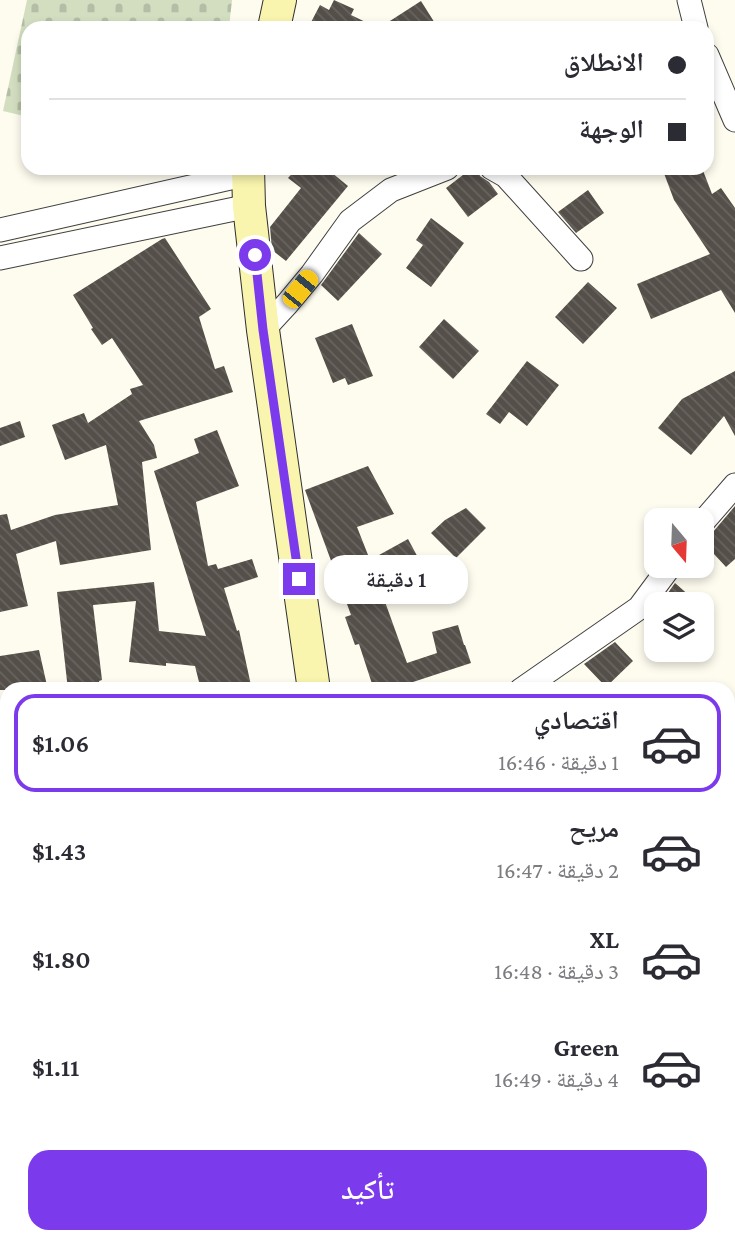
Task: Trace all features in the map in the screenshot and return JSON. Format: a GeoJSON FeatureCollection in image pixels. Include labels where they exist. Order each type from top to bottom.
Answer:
{"type":"FeatureCollection","features":[{"type":"Feature","properties":{"kind":"main road"},"geometry":{"type":"LineString","coordinates":[[276,21],[280,0]]}},
{"type":"Feature","properties":{"kind":"main road"},"geometry":{"type":"LineString","coordinates":[[248,175],[263,330],[313,682]]}},
{"type":"Feature","properties":{"kind":"street"},"geometry":{"type":"LineString","coordinates":[[689,0],[694,21]]}},
{"type":"Feature","properties":{"kind":"street"},"geometry":{"type":"LineString","coordinates":[[714,71],[735,120]]}},
{"type":"Feature","properties":{"kind":"street"},"geometry":{"type":"LineString","coordinates":[[0,230],[231,175]]}},
{"type":"Feature","properties":{"kind":"street"},"geometry":{"type":"LineString","coordinates":[[263,330],[312,274],[350,221],[391,190],[429,175]]}},
{"type":"Feature","properties":{"kind":"street"},"geometry":{"type":"LineString","coordinates":[[504,175],[581,259]]}},
{"type":"Feature","properties":{"kind":"street"},"geometry":{"type":"LineString","coordinates":[[0,258],[249,206]]}},
{"type":"Feature","properties":{"kind":"street"},"geometry":{"type":"LineString","coordinates":[[714,509],[735,485]]}},
{"type":"Feature","properties":{"kind":"street"},"geometry":{"type":"LineString","coordinates":[[533,682],[639,608],[661,578]]}},
{"type":"Feature","properties":{"kind":"green space"},"geometry":{"type":"Polygon","coordinates":[[[27,0],[232,0],[230,21],[22,21],[27,0]]]}},
{"type":"Feature","properties":{"kind":"green space"},"geometry":{"type":"Polygon","coordinates":[[[21,28],[21,115],[3,111],[21,28]]]}},
{"type":"Feature","properties":{"kind":"building"},"geometry":{"type":"Polygon","coordinates":[[[334,0],[354,9],[351,15],[363,21],[312,21],[320,5],[329,10],[334,0]]]}},
{"type":"Feature","properties":{"kind":"building"},"geometry":{"type":"Polygon","coordinates":[[[421,1],[434,21],[390,21],[421,1]]]}},
{"type":"Feature","properties":{"kind":"building"},"geometry":{"type":"Polygon","coordinates":[[[291,175],[335,175],[348,186],[286,261],[272,250],[270,227],[301,188],[288,178],[291,175]]]}},
{"type":"Feature","properties":{"kind":"building"},"geometry":{"type":"Polygon","coordinates":[[[463,175],[480,175],[498,194],[468,217],[446,188],[463,175]]]}},
{"type":"Feature","properties":{"kind":"building"},"geometry":{"type":"Polygon","coordinates":[[[665,175],[705,175],[712,194],[721,188],[735,208],[735,313],[721,290],[651,319],[637,284],[710,254],[674,200],[665,175]]]}},
{"type":"Feature","properties":{"kind":"building"},"geometry":{"type":"Polygon","coordinates":[[[588,190],[604,213],[576,233],[558,212],[588,190]]]}},
{"type":"Feature","properties":{"kind":"building"},"geometry":{"type":"Polygon","coordinates":[[[431,218],[464,243],[431,287],[406,268],[423,245],[416,240],[431,218]]]}},
{"type":"Feature","properties":{"kind":"building"},"geometry":{"type":"Polygon","coordinates":[[[359,233],[382,254],[338,301],[321,285],[359,233]]]}},
{"type":"Feature","properties":{"kind":"building"},"geometry":{"type":"Polygon","coordinates":[[[165,238],[211,309],[199,317],[215,369],[224,366],[233,392],[139,421],[154,445],[157,458],[142,462],[151,550],[60,565],[56,541],[16,554],[28,606],[0,612],[0,515],[7,514],[11,530],[55,515],[118,505],[106,445],[65,460],[52,425],[84,413],[88,423],[132,394],[130,389],[143,385],[112,338],[102,345],[73,295],[165,238]]]}},
{"type":"Feature","properties":{"kind":"building"},"geometry":{"type":"Polygon","coordinates":[[[588,282],[617,308],[583,344],[555,317],[588,282]]]}},
{"type":"Feature","properties":{"kind":"building"},"geometry":{"type":"Polygon","coordinates":[[[444,319],[479,351],[453,379],[419,347],[444,319]]]}},
{"type":"Feature","properties":{"kind":"building"},"geometry":{"type":"Polygon","coordinates":[[[352,324],[373,376],[348,385],[345,378],[333,383],[315,338],[352,324]]]}},
{"type":"Feature","properties":{"kind":"building"},"geometry":{"type":"Polygon","coordinates":[[[527,361],[559,385],[527,426],[509,412],[500,424],[486,414],[527,361]]]}},
{"type":"Feature","properties":{"kind":"building"},"geometry":{"type":"Polygon","coordinates":[[[735,371],[735,436],[724,416],[691,455],[658,428],[682,399],[735,371]]]}},
{"type":"Feature","properties":{"kind":"building"},"geometry":{"type":"Polygon","coordinates":[[[20,421],[25,437],[0,446],[0,428],[20,421]]]}},
{"type":"Feature","properties":{"kind":"building"},"geometry":{"type":"Polygon","coordinates":[[[217,430],[239,486],[196,502],[208,566],[216,564],[218,569],[252,559],[258,577],[224,588],[237,631],[239,630],[250,682],[199,682],[195,666],[129,662],[136,601],[93,605],[102,680],[67,682],[57,592],[154,582],[159,631],[206,636],[154,471],[199,453],[194,439],[217,430]]]}},
{"type":"Feature","properties":{"kind":"building"},"geometry":{"type":"Polygon","coordinates":[[[368,466],[394,514],[357,527],[370,560],[408,539],[428,576],[384,599],[407,663],[437,653],[432,632],[458,625],[471,663],[413,682],[371,682],[359,644],[355,645],[345,617],[351,615],[305,490],[368,466]]]}},
{"type":"Feature","properties":{"kind":"building"},"geometry":{"type":"Polygon","coordinates":[[[735,506],[735,559],[726,567],[714,554],[714,531],[735,506]]]}},
{"type":"Feature","properties":{"kind":"building"},"geometry":{"type":"Polygon","coordinates":[[[466,508],[486,528],[456,558],[431,533],[445,520],[466,508]]]}},
{"type":"Feature","properties":{"kind":"building"},"geometry":{"type":"Polygon","coordinates":[[[675,583],[685,592],[669,592],[675,583]]]}},
{"type":"Feature","properties":{"kind":"building"},"geometry":{"type":"Polygon","coordinates":[[[615,642],[633,661],[611,682],[601,682],[584,664],[615,642]]]}},
{"type":"Feature","properties":{"kind":"building"},"geometry":{"type":"Polygon","coordinates":[[[39,650],[46,682],[0,682],[0,656],[39,650]]]}},
{"type":"Feature","properties":{"kind":"route"},"geometry":{"type":"LineString","coordinates":[[255,255],[263,330],[299,579]]}}]}
